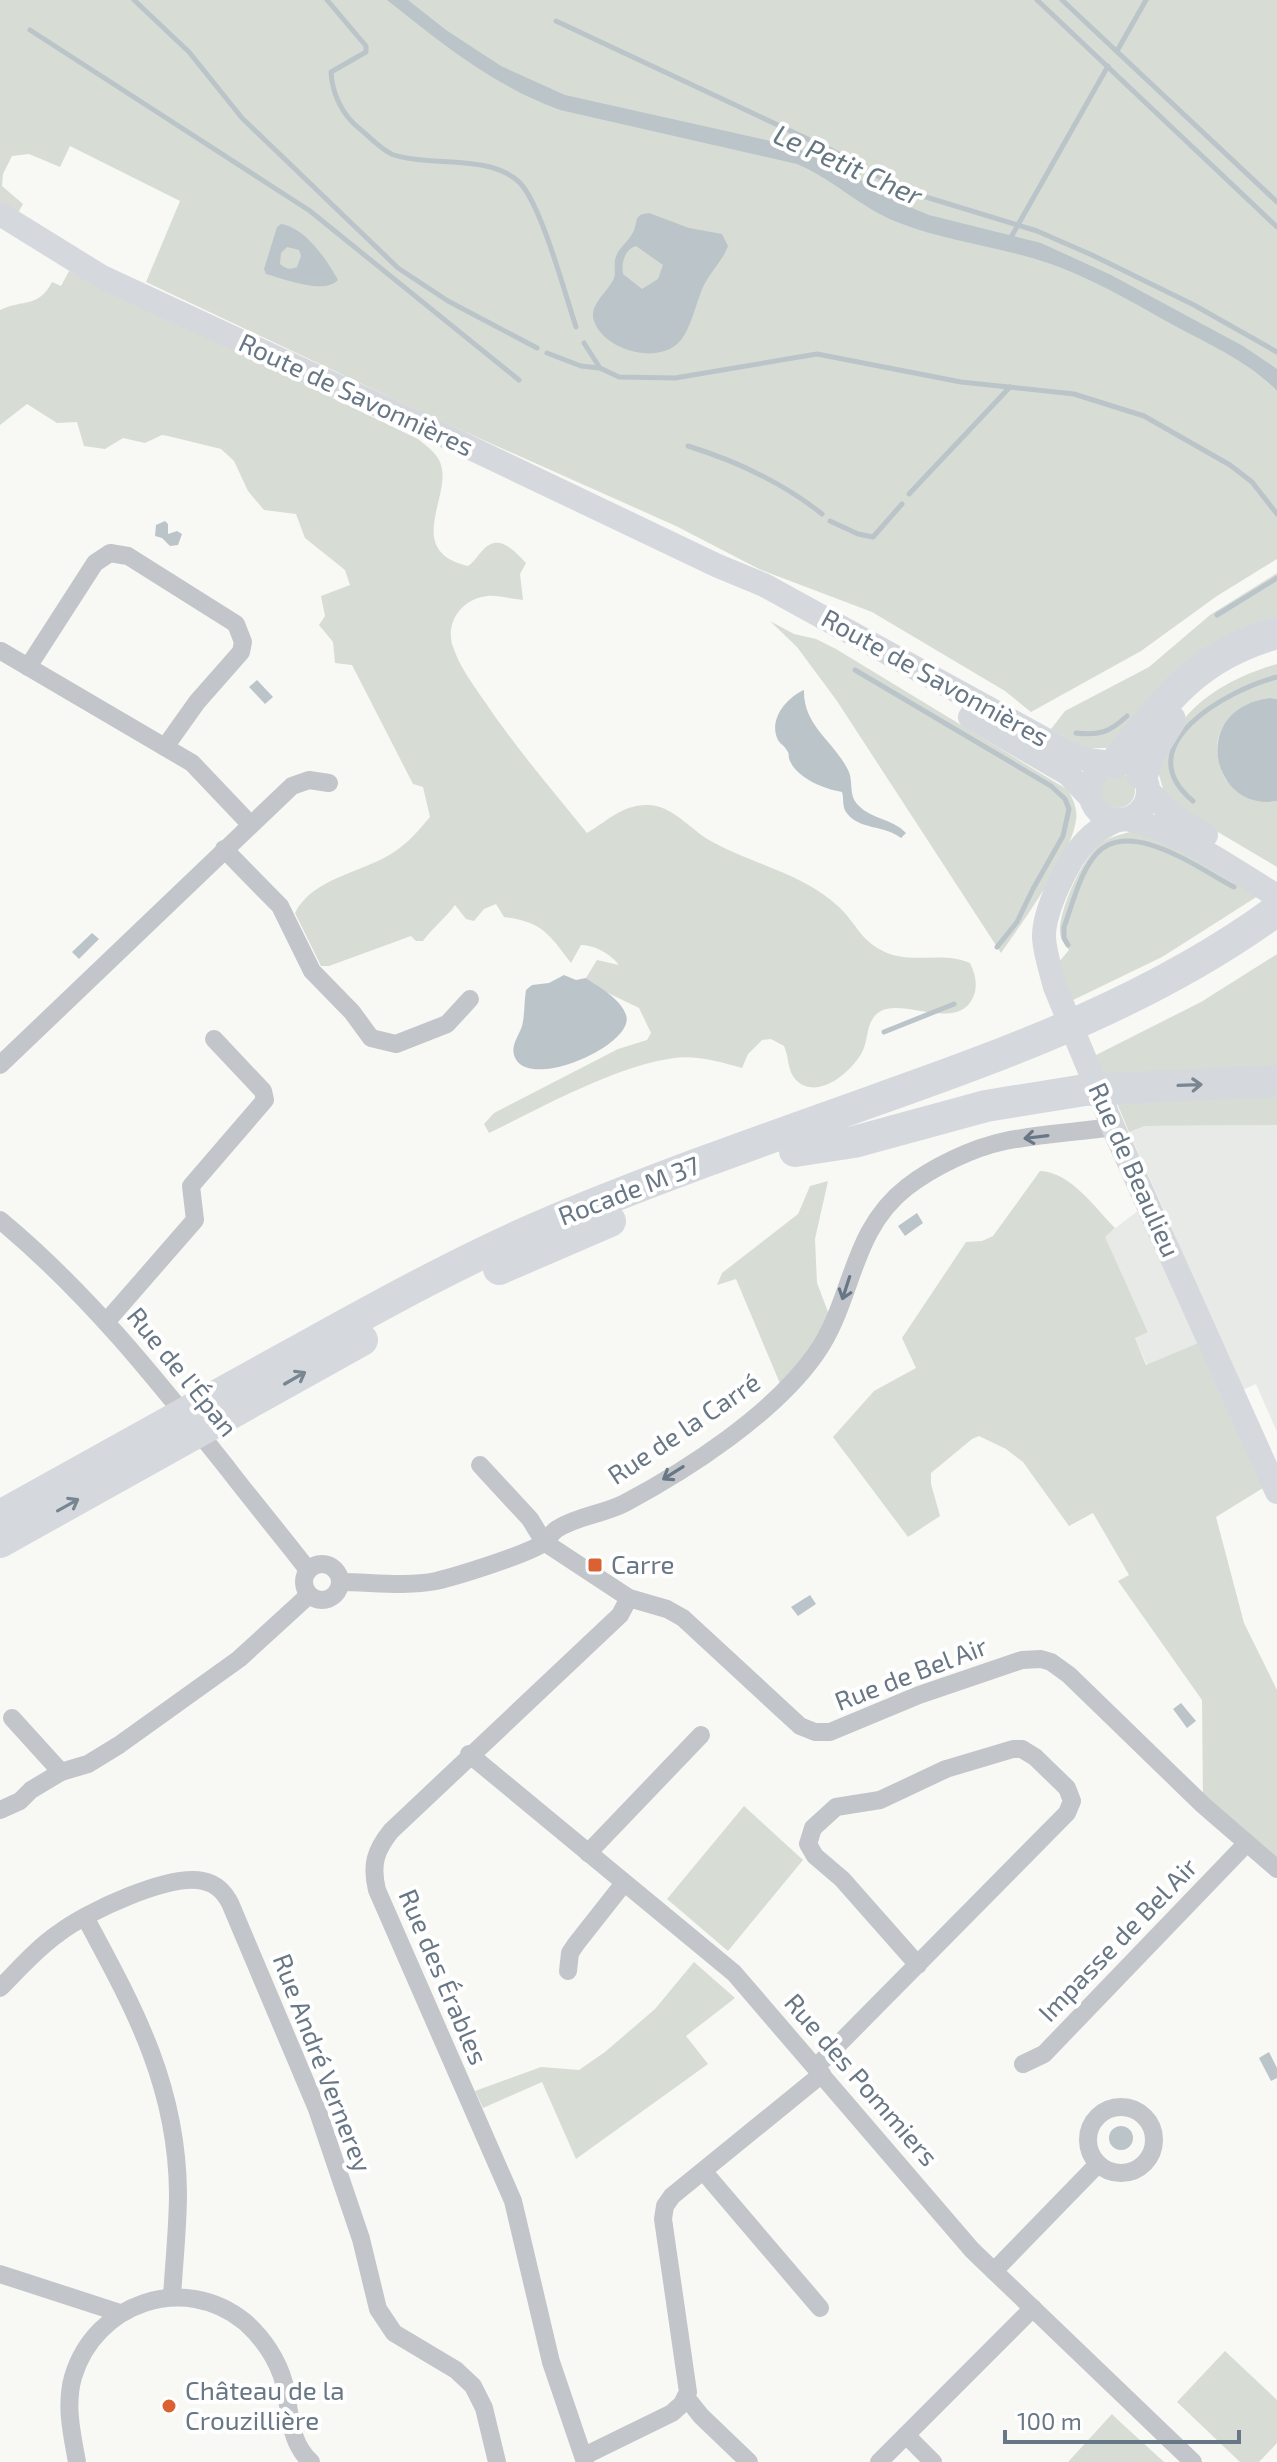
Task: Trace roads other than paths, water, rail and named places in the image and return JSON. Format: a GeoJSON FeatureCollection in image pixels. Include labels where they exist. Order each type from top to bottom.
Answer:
{"type":"FeatureCollection","features":[{"type":"Feature","properties":{"kind":"highway"},"geometry":{"type":"LineString","coordinates":[[1129,773],[1168,697],[1188,677],[1222,654],[1277,633]]}},
{"type":"Feature","properties":{"kind":"highway"},"geometry":{"type":"LineString","coordinates":[[1129,773],[1182,706],[1236,668],[1277,654]]}},
{"type":"Feature","properties":{"kind":"highway","name":"Rocade M 37"},"geometry":{"type":"LineString","coordinates":[[0,1542],[482,1277],[609,1221],[795,1151],[1074,1036],[1273,916]]}},
{"type":"Feature","properties":{"kind":"highway","name":"Rocade M 37"},"geometry":{"type":"LineString","coordinates":[[0,1516],[473,1257],[634,1188],[934,1079],[1074,1036]]}},
{"type":"Feature","properties":{"kind":"highway"},"geometry":{"type":"LineString","coordinates":[[795,1151],[854,1142],[986,1106],[1099,1089],[1277,1081]]}},
{"type":"Feature","properties":{"kind":"main road","name":"Route de Savonnières"},"geometry":{"type":"LineString","coordinates":[[0,214],[102,277],[795,600],[1068,752],[1129,773],[1174,816],[1277,877]]}},
{"type":"Feature","properties":{"kind":"main road","name":"Route de Savonnières"},"geometry":{"type":"LineString","coordinates":[[718,566],[910,683],[1068,774],[1091,800]]}},
{"type":"Feature","properties":{"kind":"main road"},"geometry":{"type":"LineString","coordinates":[[1122,820],[1144,806],[1129,773],[1096,773],[1089,789],[1091,800],[1100,814],[1122,820],[1145,823],[1173,835],[1273,916]]}},
{"type":"Feature","properties":{"kind":"main road","name":"Rue de Beaulieu"},"geometry":{"type":"LineString","coordinates":[[1091,800],[1082,845],[1048,910],[1044,937],[1055,987],[1113,1127],[1277,1492]]}},
{"type":"Feature","properties":{"kind":"main road","name":"Rue de Beaulieu"},"geometry":{"type":"LineString","coordinates":[[1082,845],[1101,828],[1122,820]]}},
{"type":"Feature","properties":{"kind":"street"},"geometry":{"type":"LineString","coordinates":[[28,667],[95,563],[110,553],[128,556],[236,624],[243,642],[241,652],[197,702],[165,747]]}},
{"type":"Feature","properties":{"kind":"street"},"geometry":{"type":"LineString","coordinates":[[1,651],[192,763],[250,824]]}},
{"type":"Feature","properties":{"kind":"street"},"geometry":{"type":"LineString","coordinates":[[0,1065],[250,824],[299,782],[329,783]]}},
{"type":"Feature","properties":{"kind":"street"},"geometry":{"type":"LineString","coordinates":[[224,849],[280,906],[312,971],[352,1012],[371,1038],[396,1044],[447,1024],[470,999]]}},
{"type":"Feature","properties":{"kind":"street"},"geometry":{"type":"LineString","coordinates":[[107,1321],[195,1220],[191,1186],[265,1100],[263,1091],[214,1039]]}},
{"type":"Feature","properties":{"kind":"street","name":"Rue de la Carré"},"geometry":{"type":"LineString","coordinates":[[340,1582],[433,1581],[457,1576],[544,1542],[559,1527],[623,1504],[747,1425],[784,1393],[816,1354],[833,1325],[868,1232],[906,1188],[962,1156],[1003,1141],[1113,1127]]}},
{"type":"Feature","properties":{"kind":"street","name":"Rue de l'Épan"},"geometry":{"type":"LineString","coordinates":[[0,1220],[41,1254],[107,1321],[149,1369],[308,1570]]}},
{"type":"Feature","properties":{"kind":"street"},"geometry":{"type":"LineString","coordinates":[[480,1465],[530,1519],[544,1542]]}},
{"type":"Feature","properties":{"kind":"street","name":"Rue de Bel Air"},"geometry":{"type":"LineString","coordinates":[[544,1542],[629,1598],[667,1609],[683,1618],[800,1726],[815,1732],[830,1732],[919,1695],[1022,1660],[1051,1662],[1104,1708],[1246,1844],[1277,1869]]}},
{"type":"Feature","properties":{"kind":"street"},"geometry":{"type":"LineString","coordinates":[[319,1565],[330,1567],[340,1582],[336,1593],[320,1600],[309,1595],[304,1585],[308,1570],[319,1565]]}},
{"type":"Feature","properties":{"kind":"street"},"geometry":{"type":"LineString","coordinates":[[0,1810],[20,1801],[31,1790],[61,1772],[88,1764],[112,1750],[239,1659],[309,1595]]}},
{"type":"Feature","properties":{"kind":"street","name":"Rue des Érables"},"geometry":{"type":"LineString","coordinates":[[584,2459],[551,2362],[513,2201],[377,1890],[373,1864],[382,1842],[469,1754],[620,1615],[629,1598]]}},
{"type":"Feature","properties":{"kind":"street"},"geometry":{"type":"LineString","coordinates":[[12,1718],[61,1772]]}},
{"type":"Feature","properties":{"kind":"street"},"geometry":{"type":"LineString","coordinates":[[588,1853],[701,1735]]}},
{"type":"Feature","properties":{"kind":"street"},"geometry":{"type":"LineString","coordinates":[[584,2459],[672,2413],[686,2397],[688,2384],[663,2219],[665,2206],[672,2196],[704,2172],[819,2070],[1070,1808],[1071,1795],[1067,1788],[1028,1752],[1013,1749],[987,1756],[946,1769],[880,1800],[836,1807],[828,1811],[813,1828],[808,1844],[811,1850],[842,1879],[918,1965]]}},
{"type":"Feature","properties":{"kind":"street","name":"Rue des Pommiers"},"geometry":{"type":"LineString","coordinates":[[469,1754],[734,1973],[972,2250],[1193,2462]]}},
{"type":"Feature","properties":{"kind":"street","name":"Impasse de Bel Air"},"geometry":{"type":"LineString","coordinates":[[1023,2064],[1044,2054],[1246,1844]]}},
{"type":"Feature","properties":{"kind":"street","name":"Rue André Vernerey"},"geometry":{"type":"LineString","coordinates":[[0,1988],[41,1947],[85,1917],[160,1885],[186,1880],[212,1884],[225,1894],[317,2109],[361,2239],[378,2309],[394,2333],[456,2370],[473,2386],[484,2408],[497,2462]]}},
{"type":"Feature","properties":{"kind":"street"},"geometry":{"type":"LineString","coordinates":[[568,1971],[570,1953],[624,1883]]}},
{"type":"Feature","properties":{"kind":"street"},"geometry":{"type":"LineString","coordinates":[[85,1917],[144,2029],[170,2115],[178,2194],[172,2297]]}},
{"type":"Feature","properties":{"kind":"street"},"geometry":{"type":"LineString","coordinates":[[994,2271],[1098,2164]]}},
{"type":"Feature","properties":{"kind":"street"},"geometry":{"type":"LineString","coordinates":[[704,2172],[820,2308]]}},
{"type":"Feature","properties":{"kind":"street"},"geometry":{"type":"LineString","coordinates":[[0,2274],[120,2313]]}},
{"type":"Feature","properties":{"kind":"street"},"geometry":{"type":"LineString","coordinates":[[77,2462],[69,2411],[74,2375],[85,2350],[96,2334],[120,2313],[157,2298],[172,2297],[201,2300],[232,2314],[245,2322],[266,2345],[279,2368],[291,2425],[305,2459]]}},
{"type":"Feature","properties":{"kind":"street"},"geometry":{"type":"LineString","coordinates":[[879,2462],[1033,2308]]}},
{"type":"Feature","properties":{"kind":"street"},"geometry":{"type":"LineString","coordinates":[[686,2397],[701,2416],[749,2462]]}},
{"type":"Feature","properties":{"kind":"street"},"geometry":{"type":"LineString","coordinates":[[906,2435],[933,2462]]}},
{"type":"Feature","properties":{"kind":"waterway"},"geometry":{"type":"LineString","coordinates":[[134,0],[189,52],[242,118],[398,268],[448,301],[537,348]]}},
{"type":"Feature","properties":{"kind":"waterway"},"geometry":{"type":"LineString","coordinates":[[327,0],[366,46],[366,52],[331,72],[336,96],[348,118],[394,155],[491,167],[518,181],[535,207],[543,227],[576,327]]}},
{"type":"Feature","properties":{"kind":"waterway"},"geometry":{"type":"LineString","coordinates":[[1037,0],[1277,227]]}},
{"type":"Feature","properties":{"kind":"waterway"},"geometry":{"type":"LineString","coordinates":[[1062,0],[1277,202]]}},
{"type":"Feature","properties":{"kind":"waterway"},"geometry":{"type":"LineString","coordinates":[[1117,51],[1146,0]]}},
{"type":"Feature","properties":{"kind":"waterway","name":"Le Petit Cher"},"geometry":{"type":"LineString","coordinates":[[556,21],[831,150],[903,190],[1037,231],[1092,255],[1194,305],[1277,352]]}},
{"type":"Feature","properties":{"kind":"waterway"},"geometry":{"type":"LineString","coordinates":[[30,30],[310,211],[519,380]]}},
{"type":"Feature","properties":{"kind":"waterway"},"geometry":{"type":"LineString","coordinates":[[1010,239],[1108,66]]}},
{"type":"Feature","properties":{"kind":"waterway"},"geometry":{"type":"LineString","coordinates":[[584,343],[600,368],[619,377],[675,378],[817,354],[961,382],[1074,394],[1144,416],[1230,465],[1252,482],[1277,514]]}},
{"type":"Feature","properties":{"kind":"waterway"},"geometry":{"type":"LineString","coordinates":[[547,353],[581,366],[599,368]]}},
{"type":"Feature","properties":{"kind":"waterway"},"geometry":{"type":"LineString","coordinates":[[909,494],[1010,387]]}},
{"type":"Feature","properties":{"kind":"waterway"},"geometry":{"type":"LineString","coordinates":[[688,446],[758,474],[822,514]]}},
{"type":"Feature","properties":{"kind":"waterway"},"geometry":{"type":"LineString","coordinates":[[830,521],[858,534],[873,537],[902,504]]}},
{"type":"Feature","properties":{"kind":"waterway"},"geometry":{"type":"LineString","coordinates":[[1217,615],[1277,578]]}},
{"type":"Feature","properties":{"kind":"waterway"},"geometry":{"type":"LineString","coordinates":[[855,670],[1051,786],[1065,799],[1069,809],[1063,836],[1017,922],[997,947]]}},
{"type":"Feature","properties":{"kind":"waterway"},"geometry":{"type":"LineString","coordinates":[[1193,801],[1175,780],[1171,760],[1177,741],[1191,723],[1211,707],[1233,694],[1277,677]]}},
{"type":"Feature","properties":{"kind":"waterway"},"geometry":{"type":"LineString","coordinates":[[1076,733],[1104,732],[1127,716]]}},
{"type":"Feature","properties":{"kind":"waterway"},"geometry":{"type":"LineString","coordinates":[[1068,945],[1064,927],[1080,882],[1093,858],[1107,846],[1124,841],[1162,849],[1234,887]]}},
{"type":"Feature","properties":{"kind":"waterway"},"geometry":{"type":"LineString","coordinates":[[884,1032],[954,1004]]}},
{"type":"Feature","properties":{"kind":"place","name":"Carre"},"geometry":{"type":"Point","coordinates":[595,1565]}},
{"type":"Feature","properties":{"kind":"place","name":"Château de la Crouzillière"},"geometry":{"type":"Point","coordinates":[169,2406]}}]}
